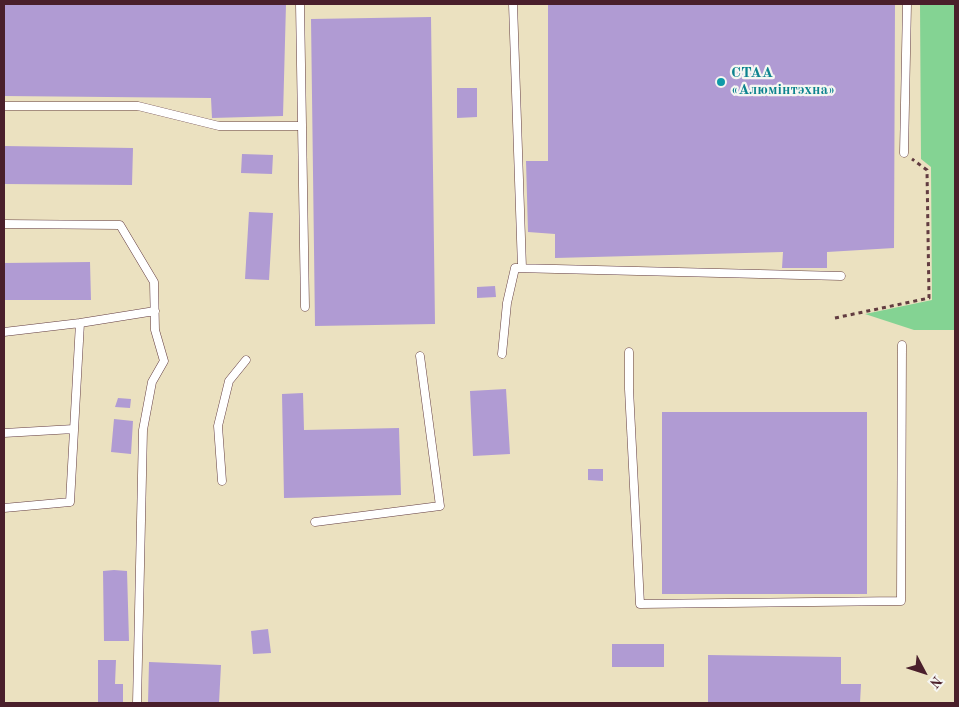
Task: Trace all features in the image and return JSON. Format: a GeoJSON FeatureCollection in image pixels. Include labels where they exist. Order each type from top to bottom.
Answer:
{"type":"FeatureCollection","features":[{"type":"Feature","properties":{"kind":"lane"},"geometry":{"type":"LineString","coordinates":[[300,4],[305,307]]}},
{"type":"Feature","properties":{"kind":"lane"},"geometry":{"type":"LineString","coordinates":[[513,4],[522,268]]}},
{"type":"Feature","properties":{"kind":"lane"},"geometry":{"type":"LineString","coordinates":[[904,153],[907,4]]}},
{"type":"Feature","properties":{"kind":"lane"},"geometry":{"type":"LineString","coordinates":[[4,106],[138,106],[219,126],[302,126]]}},
{"type":"Feature","properties":{"kind":"lane"},"geometry":{"type":"LineString","coordinates":[[4,224],[120,225],[154,282],[156,330],[164,362],[152,382],[144,430],[137,703]]}},
{"type":"Feature","properties":{"kind":"lane"},"geometry":{"type":"LineString","coordinates":[[502,354],[507,303],[515,268],[841,276]]}},
{"type":"Feature","properties":{"kind":"lane"},"geometry":{"type":"LineString","coordinates":[[4,332],[80,323],[155,311]]}},
{"type":"Feature","properties":{"kind":"lane"},"geometry":{"type":"LineString","coordinates":[[4,508],[70,502],[80,323]]}},
{"type":"Feature","properties":{"kind":"lane"},"geometry":{"type":"LineString","coordinates":[[629,352],[629,389],[640,604],[900,601],[902,346]]}},
{"type":"Feature","properties":{"kind":"lane"},"geometry":{"type":"LineString","coordinates":[[316,522],[440,506],[425,376],[420,356]]}},
{"type":"Feature","properties":{"kind":"lane"},"geometry":{"type":"LineString","coordinates":[[222,481],[218,426],[229,380],[246,360]]}},
{"type":"Feature","properties":{"kind":"lane"},"geometry":{"type":"LineString","coordinates":[[4,433],[74,429]]}},
{"type":"Feature","properties":{"kind":"path"},"geometry":{"type":"LineString","coordinates":[[835,318],[930,298],[927,170],[904,153]]}},
{"type":"Feature","properties":{"kind":"green space"},"geometry":{"type":"Polygon","coordinates":[[[920,4],[955,4],[955,330],[914,330],[865,314],[932,300],[931,167],[921,159],[920,4]]]}},
{"type":"Feature","properties":{"kind":"building"},"geometry":{"type":"Polygon","coordinates":[[[4,4],[286,4],[283,116],[212,118],[211,98],[4,96],[4,4]]]}},
{"type":"Feature","properties":{"kind":"building","name":"СТАА «Алюмінтэхна»"},"geometry":{"type":"Polygon","coordinates":[[[548,4],[895,4],[894,248],[827,252],[827,268],[782,268],[783,252],[555,258],[555,234],[528,232],[526,161],[548,161],[548,4]]]}},
{"type":"Feature","properties":{"kind":"building"},"geometry":{"type":"Polygon","coordinates":[[[431,17],[435,324],[315,326],[311,19],[431,17]]]}},
{"type":"Feature","properties":{"kind":"building"},"geometry":{"type":"Polygon","coordinates":[[[457,88],[477,88],[477,117],[457,118],[457,88]]]}},
{"type":"Feature","properties":{"kind":"building"},"geometry":{"type":"Polygon","coordinates":[[[4,146],[133,148],[132,185],[4,184],[4,146]]]}},
{"type":"Feature","properties":{"kind":"building"},"geometry":{"type":"Polygon","coordinates":[[[242,154],[273,155],[272,174],[241,173],[242,154]]]}},
{"type":"Feature","properties":{"kind":"building"},"geometry":{"type":"Polygon","coordinates":[[[249,212],[273,213],[269,280],[245,279],[249,212]]]}},
{"type":"Feature","properties":{"kind":"building"},"geometry":{"type":"Polygon","coordinates":[[[90,262],[91,300],[4,300],[4,263],[90,262]]]}},
{"type":"Feature","properties":{"kind":"building"},"geometry":{"type":"Polygon","coordinates":[[[495,286],[496,297],[477,298],[477,287],[495,286]]]}},
{"type":"Feature","properties":{"kind":"building"},"geometry":{"type":"Polygon","coordinates":[[[506,389],[510,454],[473,456],[470,391],[506,389]]]}},
{"type":"Feature","properties":{"kind":"building"},"geometry":{"type":"Polygon","coordinates":[[[303,393],[304,430],[399,428],[401,495],[284,498],[282,394],[303,393]]]}},
{"type":"Feature","properties":{"kind":"building"},"geometry":{"type":"Polygon","coordinates":[[[118,398],[131,399],[130,408],[115,407],[118,398]]]}},
{"type":"Feature","properties":{"kind":"building"},"geometry":{"type":"Polygon","coordinates":[[[662,412],[867,412],[867,594],[662,594],[662,412]]]}},
{"type":"Feature","properties":{"kind":"building"},"geometry":{"type":"Polygon","coordinates":[[[114,419],[133,421],[131,454],[111,452],[114,419]]]}},
{"type":"Feature","properties":{"kind":"building"},"geometry":{"type":"Polygon","coordinates":[[[588,469],[603,469],[603,481],[588,480],[588,469]]]}},
{"type":"Feature","properties":{"kind":"building"},"geometry":{"type":"Polygon","coordinates":[[[103,571],[127,571],[129,641],[104,641],[103,571]]]}},
{"type":"Feature","properties":{"kind":"building"},"geometry":{"type":"Polygon","coordinates":[[[268,629],[271,653],[253,654],[251,631],[268,629]]]}},
{"type":"Feature","properties":{"kind":"building"},"geometry":{"type":"Polygon","coordinates":[[[612,644],[664,644],[664,667],[612,667],[612,644]]]}},
{"type":"Feature","properties":{"kind":"building"},"geometry":{"type":"Polygon","coordinates":[[[708,655],[841,657],[841,684],[861,684],[860,703],[708,703],[708,655]]]}},
{"type":"Feature","properties":{"kind":"building"},"geometry":{"type":"Polygon","coordinates":[[[98,660],[116,660],[115,684],[123,684],[123,703],[98,703],[98,660]]]}},
{"type":"Feature","properties":{"kind":"building"},"geometry":{"type":"Polygon","coordinates":[[[149,662],[221,665],[219,703],[148,703],[149,662]]]}},
{"type":"Feature","properties":{"kind":"place","name":"СТАА «Алюмінтэхна»"},"geometry":{"type":"Point","coordinates":[721,82]}}]}
